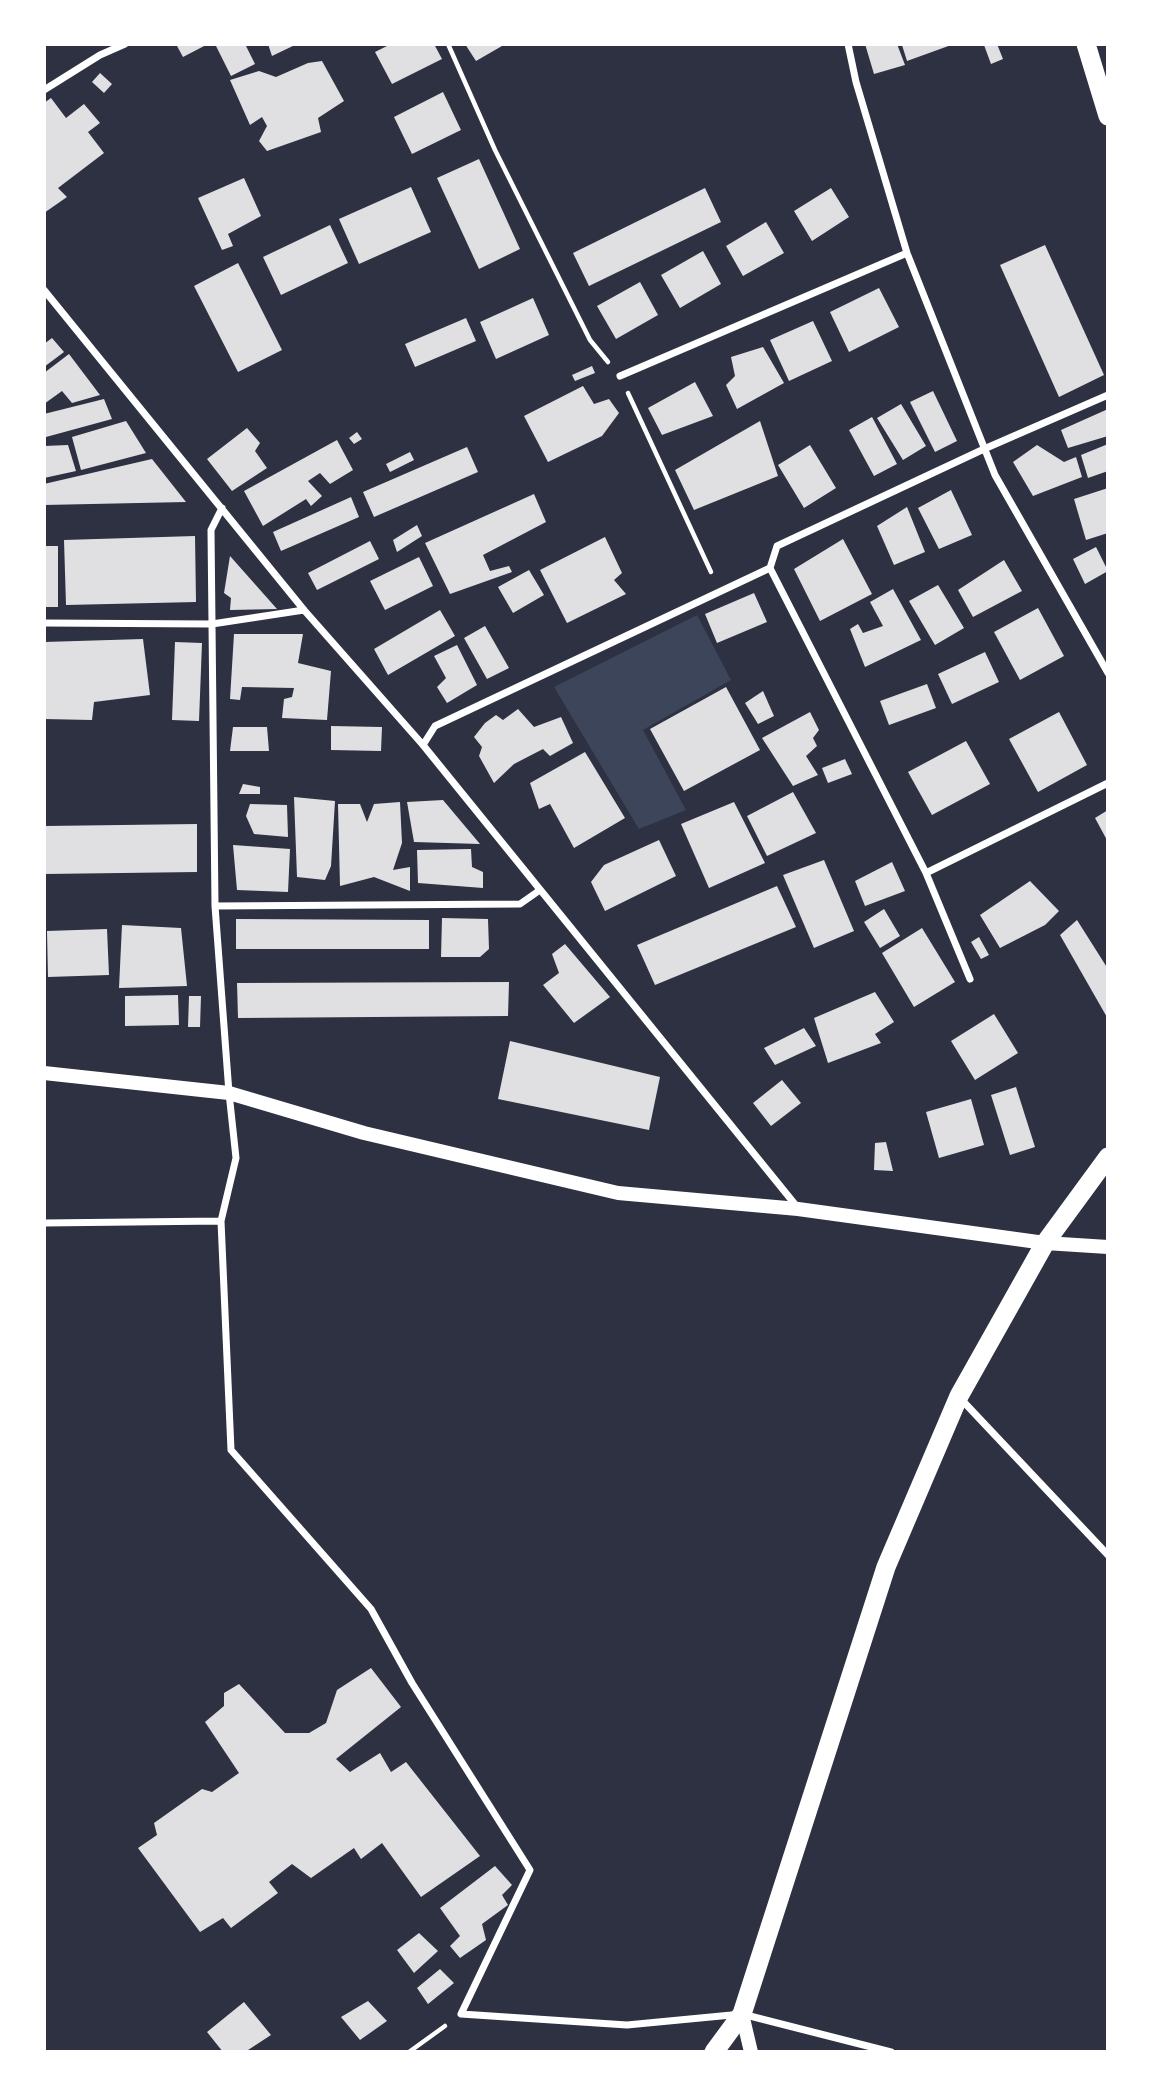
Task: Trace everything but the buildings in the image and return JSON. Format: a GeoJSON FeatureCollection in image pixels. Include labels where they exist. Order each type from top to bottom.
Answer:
{"type":"FeatureCollection","features":[{"type":"Feature","properties":{"kind":"highway"},"geometry":{"type":"LineString","coordinates":[[1086,44],[1108,116]]}},
{"type":"Feature","properties":{"kind":"highway"},"geometry":{"type":"LineString","coordinates":[[715,2052],[741,2014],[886,1567],[959,1396],[1045,1243],[1108,1157]]}},
{"type":"Feature","properties":{"kind":"main road"},"geometry":{"type":"LineString","coordinates":[[44,1073],[229,1093],[364,1133],[618,1193],[798,1209],[1045,1243],[1108,1247]]}},
{"type":"Feature","properties":{"kind":"main road"},"geometry":{"type":"LineString","coordinates":[[741,2014],[751,2052]]}},
{"type":"Feature","properties":{"kind":"street"},"geometry":{"type":"LineString","coordinates":[[44,90],[100,55],[125,44]]}},
{"type":"Feature","properties":{"kind":"street"},"geometry":{"type":"LineString","coordinates":[[848,44],[856,82],[907,253],[984,449],[995,475],[1108,673]]}},
{"type":"Feature","properties":{"kind":"street"},"geometry":{"type":"LineString","coordinates":[[620,376],[907,253]]}},
{"type":"Feature","properties":{"kind":"street"},"geometry":{"type":"LineString","coordinates":[[44,290],[304,610],[423,745],[798,1209]]}},
{"type":"Feature","properties":{"kind":"street"},"geometry":{"type":"LineString","coordinates":[[970,979],[926,873],[770,568],[777,546],[984,449],[1108,395]]}},
{"type":"Feature","properties":{"kind":"street"},"geometry":{"type":"LineString","coordinates":[[222,508],[211,530],[215,906],[236,1158],[221,1221],[231,1450],[371,1609],[412,1682],[530,1870],[461,2014],[627,2025],[741,2014],[891,2052]]}},
{"type":"Feature","properties":{"kind":"street"},"geometry":{"type":"LineString","coordinates":[[423,745],[435,726],[770,568]]}},
{"type":"Feature","properties":{"kind":"street"},"geometry":{"type":"LineString","coordinates":[[44,623],[212,624],[304,610]]}},
{"type":"Feature","properties":{"kind":"street"},"geometry":{"type":"LineString","coordinates":[[926,873],[1108,783]]}},
{"type":"Feature","properties":{"kind":"street"},"geometry":{"type":"LineString","coordinates":[[215,906],[520,904],[540,890]]}},
{"type":"Feature","properties":{"kind":"street"},"geometry":{"type":"LineString","coordinates":[[44,1223],[221,1221]]}},
{"type":"Feature","properties":{"kind":"street"},"geometry":{"type":"LineString","coordinates":[[959,1396],[1108,1555]]}},
{"type":"Feature","properties":{"kind":"path"},"geometry":{"type":"LineString","coordinates":[[448,44],[495,150],[590,340],[620,376],[720,592]]}},
{"type":"Feature","properties":{"kind":"path"},"geometry":{"type":"LineString","coordinates":[[409,2052],[461,2014]]}},
{"type":"Feature","properties":{"kind":"shaded area"},"geometry":{"type":"Polygon","coordinates":[[[697,615],[731,680],[643,730],[686,810],[639,829],[554,687],[697,615]]]}}]}
